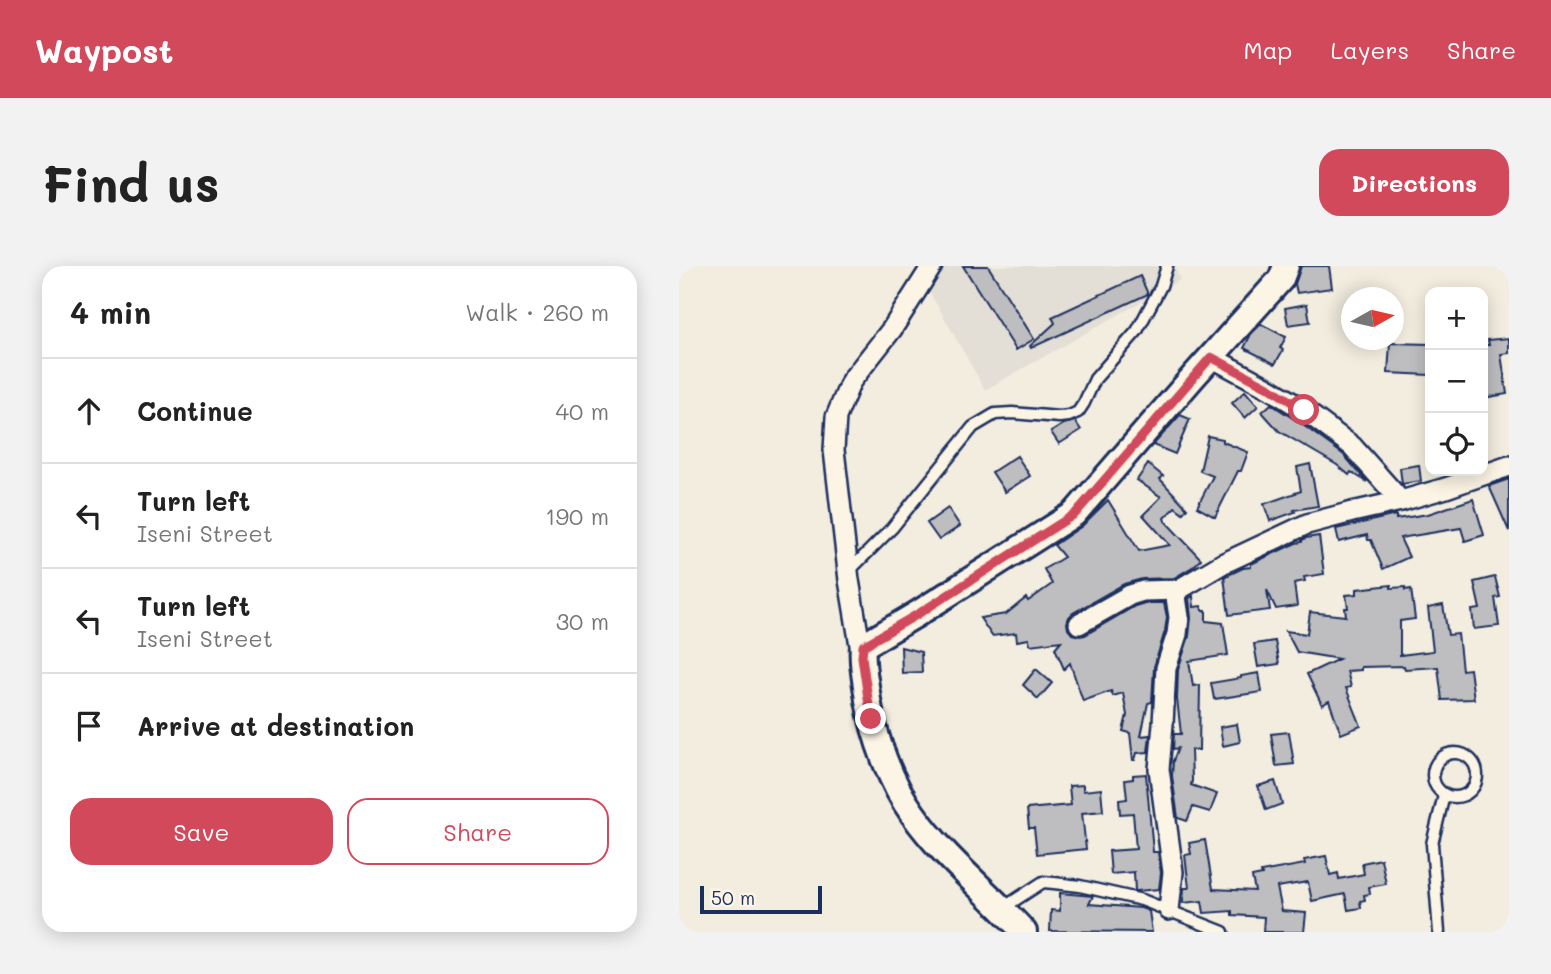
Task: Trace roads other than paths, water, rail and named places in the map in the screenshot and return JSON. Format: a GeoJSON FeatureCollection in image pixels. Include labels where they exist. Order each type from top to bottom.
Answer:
{"type":"FeatureCollection","features":[{"type":"Feature","properties":{"kind":"street"},"geometry":{"type":"LineString","coordinates":[[932,266],[892,329],[851,380],[836,416],[834,450],[848,571],[871,719],[902,798],[914,816],[958,865],[1024,932]]}},
{"type":"Feature","properties":{"kind":"street"},"geometry":{"type":"LineString","coordinates":[[862,657],[863,646],[1075,514],[1281,279],[1286,266]]}},
{"type":"Feature","properties":{"kind":"street"},"geometry":{"type":"LineString","coordinates":[[1211,357],[1270,388],[1352,446],[1401,501]]}},
{"type":"Feature","properties":{"kind":"street"},"geometry":{"type":"LineString","coordinates":[[1079,624],[1131,595],[1143,591],[1178,590],[1222,564],[1307,524],[1401,501],[1509,466]]}},
{"type":"Feature","properties":{"kind":"street"},"geometry":{"type":"LineString","coordinates":[[1169,910],[1173,872],[1159,769],[1166,668],[1177,634],[1179,617],[1178,590]]}},
{"type":"Feature","properties":{"kind":"lane"},"geometry":{"type":"LineString","coordinates":[[848,571],[892,528],[973,427],[995,414],[1059,417],[1078,412],[1095,379],[1137,331],[1161,286],[1167,266]]}},
{"type":"Feature","properties":{"kind":"lane"},"geometry":{"type":"LineString","coordinates":[[1451,752],[1465,755],[1471,759],[1477,772],[1474,785],[1465,795],[1444,795],[1434,785],[1435,765],[1439,759],[1451,752]]}},
{"type":"Feature","properties":{"kind":"lane"},"geometry":{"type":"LineString","coordinates":[[1439,932],[1432,844],[1444,795]]}},
{"type":"Feature","properties":{"kind":"lane"},"geometry":{"type":"LineString","coordinates":[[1002,908],[1043,882],[1080,886],[1142,900],[1223,932]]}}]}
